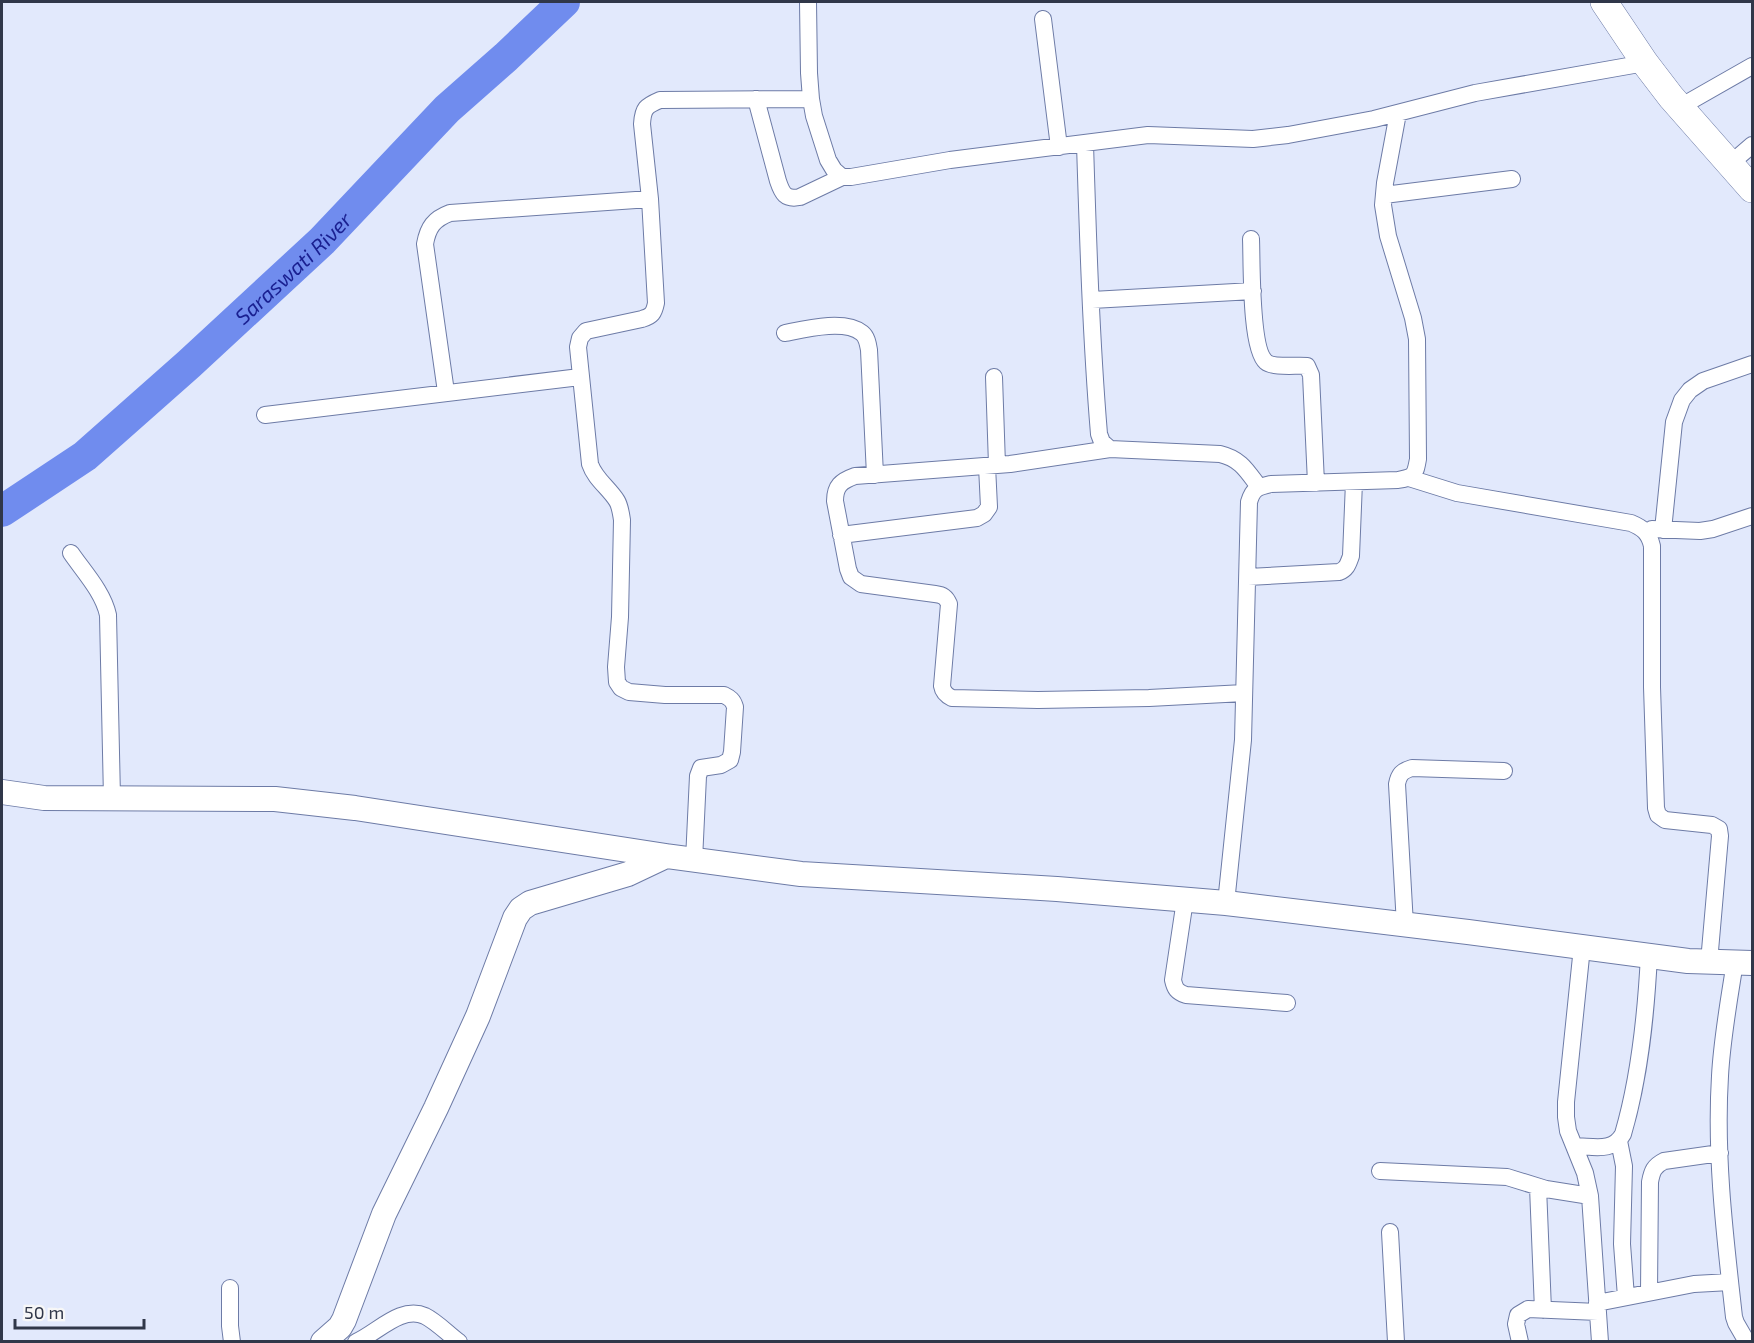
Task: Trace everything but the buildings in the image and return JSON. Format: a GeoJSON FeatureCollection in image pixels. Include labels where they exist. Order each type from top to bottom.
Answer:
{"type":"FeatureCollection","features":[{"type":"Feature","properties":{"kind":"main road"},"geometry":{"type":"LineString","coordinates":[[1604,2],[1645,63],[1680,107],[1752,189]]}},
{"type":"Feature","properties":{"kind":"street"},"geometry":{"type":"LineString","coordinates":[[808,2],[811,99],[814,116],[828,160],[842,177]]}},
{"type":"Feature","properties":{"kind":"street"},"geometry":{"type":"LineString","coordinates":[[1043,19],[1059,147]]}},
{"type":"Feature","properties":{"kind":"street"},"geometry":{"type":"LineString","coordinates":[[756,99],[778,181],[786,197],[792,198],[800,197],[842,177],[868,175],[951,159],[1148,135],[1253,139],[1288,135],[1374,119],[1475,93],[1645,63]]}},
{"type":"Feature","properties":{"kind":"street"},"geometry":{"type":"LineString","coordinates":[[1680,107],[1752,66]]}},
{"type":"Feature","properties":{"kind":"street"},"geometry":{"type":"LineString","coordinates":[[694,860],[698,776],[701,768],[721,765],[730,760],[735,707],[729,697],[724,695],[665,695],[629,692],[621,688],[617,682],[622,520],[617,500],[592,471],[590,464],[578,347],[580,338],[586,331],[642,319],[651,316],[654,312],[656,303],[650,199],[642,124],[643,113],[648,105],[660,100],[811,99]]}},
{"type":"Feature","properties":{"kind":"street"},"geometry":{"type":"LineString","coordinates":[[1226,903],[1243,740],[1249,502],[1252,492],[1259,487],[1271,484],[1409,478],[1414,475],[1418,459],[1416,339],[1413,318],[1385,221],[1384,195],[1398,113]]}},
{"type":"Feature","properties":{"kind":"street"},"geometry":{"type":"LineString","coordinates":[[1085,144],[1088,251],[1099,434],[1102,442],[1110,449]]}},
{"type":"Feature","properties":{"kind":"street"},"geometry":{"type":"LineString","coordinates":[[1730,164],[1752,146]]}},
{"type":"Feature","properties":{"kind":"street"},"geometry":{"type":"LineString","coordinates":[[1384,195],[1512,179]]}},
{"type":"Feature","properties":{"kind":"street"},"geometry":{"type":"LineString","coordinates":[[446,392],[425,244],[427,232],[433,222],[450,213],[650,199]]}},
{"type":"Feature","properties":{"kind":"street"},"geometry":{"type":"LineString","coordinates":[[1251,239],[1254,322],[1263,358],[1272,365],[1306,366],[1310,369],[1316,483]]}},
{"type":"Feature","properties":{"kind":"street"},"geometry":{"type":"LineString","coordinates":[[1092,300],[1252,291]]}},
{"type":"Feature","properties":{"kind":"street"},"geometry":{"type":"LineString","coordinates":[[785,333],[813,327],[844,327],[861,332],[867,339],[875,475]]}},
{"type":"Feature","properties":{"kind":"street"},"geometry":{"type":"LineString","coordinates":[[1663,530],[1674,422],[1682,400],[1690,390],[1703,381],[1752,364]]}},
{"type":"Feature","properties":{"kind":"street"},"geometry":{"type":"LineString","coordinates":[[265,415],[580,377]]}},
{"type":"Feature","properties":{"kind":"street"},"geometry":{"type":"LineString","coordinates":[[841,535],[977,518],[984,514],[989,507],[994,378]]}},
{"type":"Feature","properties":{"kind":"street"},"geometry":{"type":"LineString","coordinates":[[1244,693],[1038,700],[947,696],[942,686],[949,604],[947,598],[942,595],[856,582],[848,569],[835,492],[844,480],[855,476],[992,466],[1110,449],[1229,456],[1240,462],[1259,487]]}},
{"type":"Feature","properties":{"kind":"street"},"geometry":{"type":"LineString","coordinates":[[1409,478],[1457,493],[1631,523],[1642,528],[1700,531],[1752,516]]}},
{"type":"Feature","properties":{"kind":"street"},"geometry":{"type":"LineString","coordinates":[[1248,577],[1343,570],[1348,565],[1351,556],[1354,482]]}},
{"type":"Feature","properties":{"kind":"street"},"geometry":{"type":"LineString","coordinates":[[1642,528],[1650,536],[1652,546],[1652,687],[1656,808],[1658,815],[1665,820],[1712,825],[1719,829],[1709,962]]}},
{"type":"Feature","properties":{"kind":"street"},"geometry":{"type":"LineString","coordinates":[[71,553],[100,596],[108,615],[112,798]]}},
{"type":"Feature","properties":{"kind":"street"},"geometry":{"type":"LineString","coordinates":[[1405,924],[1398,776],[1404,770],[1412,768],[1504,771]]}},
{"type":"Feature","properties":{"kind":"street"},"geometry":{"type":"LineString","coordinates":[[2,792],[44,798],[275,799],[355,808],[666,856],[801,874],[1057,889],[1226,903],[1649,956],[1709,962],[1744,962],[1720,1070],[1719,1153],[1730,1282],[1736,1323],[1747,1341]]}},
{"type":"Feature","properties":{"kind":"street"},"geometry":{"type":"LineString","coordinates":[[327,1341],[345,1320],[384,1214],[478,1016],[515,918],[521,909],[531,903],[620,877],[666,856]]}},
{"type":"Feature","properties":{"kind":"street"},"geometry":{"type":"LineString","coordinates":[[1185,900],[1174,970],[1175,987],[1179,993],[1287,1003]]}},
{"type":"Feature","properties":{"kind":"street"},"geometry":{"type":"LineString","coordinates":[[1582,947],[1566,1102],[1567,1124],[1585,1173],[1590,1196],[1600,1341]]}},
{"type":"Feature","properties":{"kind":"street"},"geometry":{"type":"LineString","coordinates":[[1574,1146],[1613,1146],[1619,1141],[1627,1122],[1647,998],[1649,956]]}},
{"type":"Feature","properties":{"kind":"street"},"geometry":{"type":"LineString","coordinates":[[1619,1141],[1624,1166],[1622,1244],[1626,1297]]}},
{"type":"Feature","properties":{"kind":"street"},"geometry":{"type":"LineString","coordinates":[[1648,1292],[1650,1182],[1656,1165],[1664,1161],[1719,1153]]}},
{"type":"Feature","properties":{"kind":"street"},"geometry":{"type":"LineString","coordinates":[[1380,1171],[1507,1177],[1538,1187],[1590,1196]]}},
{"type":"Feature","properties":{"kind":"street"},"geometry":{"type":"LineString","coordinates":[[1538,1187],[1543,1310]]}},
{"type":"Feature","properties":{"kind":"street"},"geometry":{"type":"LineString","coordinates":[[1390,1232],[1396,1341]]}},
{"type":"Feature","properties":{"kind":"street"},"geometry":{"type":"LineString","coordinates":[[1520,1341],[1516,1324],[1518,1314],[1528,1309],[1598,1307],[1648,1292],[1694,1284],[1730,1282]]}},
{"type":"Feature","properties":{"kind":"street"},"geometry":{"type":"LineString","coordinates":[[230,1288],[232,1341]]}},
{"type":"Feature","properties":{"kind":"street"},"geometry":{"type":"LineString","coordinates":[[356,1341],[400,1316],[418,1313],[459,1341]]}},
{"type":"Feature","properties":{"kind":"waterway","name":"Saraswati River"},"geometry":{"type":"LineString","coordinates":[[2,511],[85,456],[189,364],[322,241],[447,109],[564,2]]}}]}
